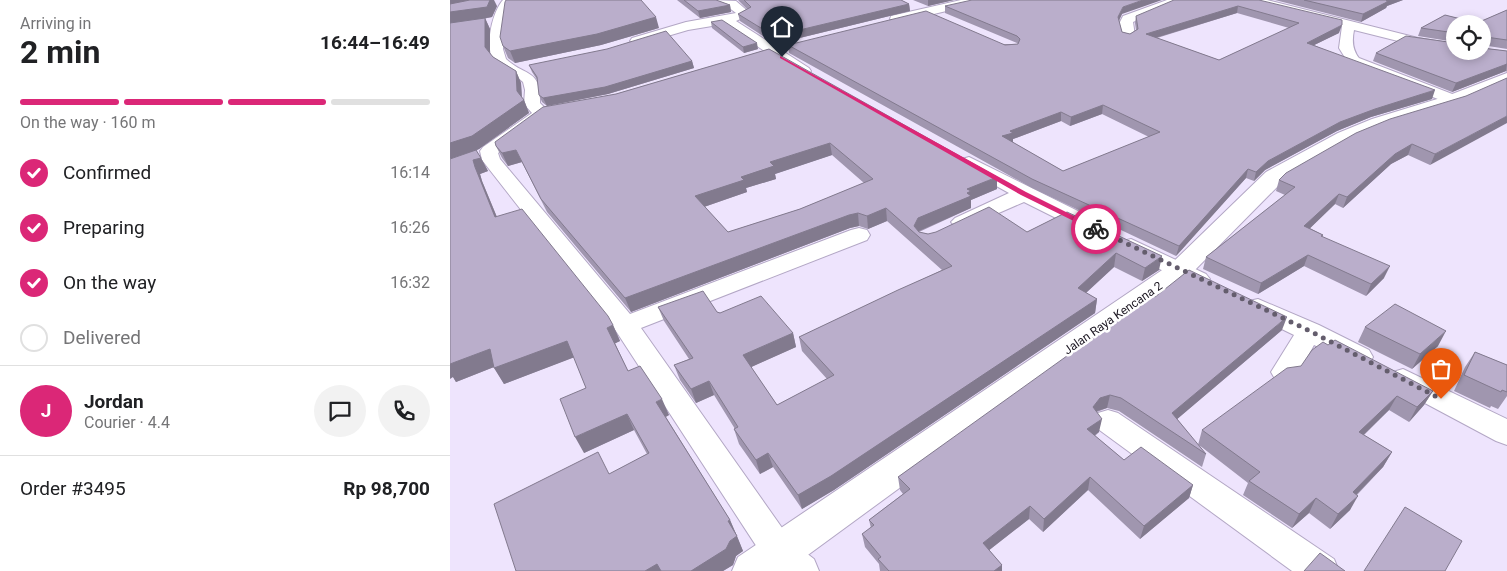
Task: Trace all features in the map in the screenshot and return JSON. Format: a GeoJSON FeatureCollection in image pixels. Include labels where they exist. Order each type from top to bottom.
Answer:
{"type":"FeatureCollection","features":[{"type":"Feature","properties":{"kind":"street"},"geometry":{"type":"LineString","coordinates":[[619,46],[686,26],[726,20],[745,14],[732,4],[716,0]]}},
{"type":"Feature","properties":{"kind":"street"},"geometry":{"type":"LineString","coordinates":[[886,22],[976,0]]}},
{"type":"Feature","properties":{"kind":"street"},"geometry":{"type":"LineString","coordinates":[[1128,36],[1125,24],[1128,19],[1178,0]]}},
{"type":"Feature","properties":{"kind":"street"},"geometry":{"type":"LineString","coordinates":[[1254,0],[1418,42],[1446,47]]}},
{"type":"Feature","properties":{"kind":"street"},"geometry":{"type":"LineString","coordinates":[[907,4],[950,23]]}},
{"type":"Feature","properties":{"kind":"street"},"geometry":{"type":"LineString","coordinates":[[497,9],[496,53],[502,63],[522,68],[531,82],[534,92],[532,104],[548,112],[482,156],[491,160],[625,325],[778,565]]}},
{"type":"Feature","properties":{"kind":"street"},"geometry":{"type":"LineString","coordinates":[[726,20],[766,54],[819,79]]}},
{"type":"Feature","properties":{"kind":"street"},"geometry":{"type":"LineString","coordinates":[[1348,24],[1344,44],[1347,53],[1354,61],[1454,100]]}},
{"type":"Feature","properties":{"kind":"street"},"geometry":{"type":"LineString","coordinates":[[766,54],[792,46]]}},
{"type":"Feature","properties":{"kind":"street","name":"Jalan Raya Kencana 2"},"geometry":{"type":"LineString","coordinates":[[778,565],[1180,270],[1274,176],[1345,137],[1454,100],[1507,78]]}},
{"type":"Feature","properties":{"kind":"street"},"geometry":{"type":"LineString","coordinates":[[955,155],[1024,194],[1310,331],[1507,433]]}},
{"type":"Feature","properties":{"kind":"street"},"geometry":{"type":"LineString","coordinates":[[945,230],[1024,194]]}},
{"type":"Feature","properties":{"kind":"street"},"geometry":{"type":"LineString","coordinates":[[625,325],[859,235]]}},
{"type":"Feature","properties":{"kind":"street"},"geometry":{"type":"LineString","coordinates":[[1285,372],[1310,331]]}},
{"type":"Feature","properties":{"kind":"street"},"geometry":{"type":"LineString","coordinates":[[1108,421],[1321,571]]}},
{"type":"Feature","properties":{"kind":"building"},"geometry":{"type":"Polygon","coordinates":[[[470,0],[490,0],[487,7],[450,12],[450,4],[470,0]]]}},
{"type":"Feature","properties":{"kind":"building"},"geometry":{"type":"Polygon","coordinates":[[[506,0],[641,0],[656,17],[597,34],[510,51],[503,46],[500,37],[506,0]]]}},
{"type":"Feature","properties":{"kind":"building"},"geometry":{"type":"Polygon","coordinates":[[[684,0],[716,0],[730,5],[698,11],[684,0]]]}},
{"type":"Feature","properties":{"kind":"building"},"geometry":{"type":"Polygon","coordinates":[[[744,0],[901,0],[909,4],[774,36],[738,14],[751,7],[744,0]]]}},
{"type":"Feature","properties":{"kind":"building"},"geometry":{"type":"Polygon","coordinates":[[[972,0],[1143,0],[1123,7],[1118,17],[1122,32],[1130,34],[1138,29],[1136,16],[1174,0],[1259,0],[1342,20],[1342,25],[1307,43],[1435,90],[1340,122],[1268,161],[1256,172],[1248,169],[1179,246],[1032,179],[788,45],[926,11],[1005,45],[1018,44],[1020,39],[1017,36],[945,6],[972,0]],[[1238,6],[1146,34],[1219,60],[1299,23],[1238,6]],[[1103,105],[1071,117],[1061,112],[1010,131],[1013,133],[1002,136],[1063,171],[1160,132],[1103,105]]]}},
{"type":"Feature","properties":{"kind":"building"},"geometry":{"type":"Polygon","coordinates":[[[1304,0],[1387,0],[1389,1],[1363,14],[1304,0]]]}},
{"type":"Feature","properties":{"kind":"building"},"geometry":{"type":"Polygon","coordinates":[[[1507,10],[1507,40],[1491,38],[1491,17],[1507,10]]]}},
{"type":"Feature","properties":{"kind":"building"},"geometry":{"type":"Polygon","coordinates":[[[1445,15],[1446,32],[1421,28],[1445,15]]]}},
{"type":"Feature","properties":{"kind":"building"},"geometry":{"type":"Polygon","coordinates":[[[485,18],[485,47],[493,57],[516,71],[517,91],[524,100],[472,136],[450,143],[450,23],[485,18]]]}},
{"type":"Feature","properties":{"kind":"building"},"geometry":{"type":"Polygon","coordinates":[[[722,20],[757,43],[743,47],[711,22],[722,20]]]}},
{"type":"Feature","properties":{"kind":"building"},"geometry":{"type":"Polygon","coordinates":[[[666,31],[692,61],[605,87],[543,98],[539,95],[537,77],[529,65],[607,49],[666,31]]]}},
{"type":"Feature","properties":{"kind":"building"},"geometry":{"type":"Polygon","coordinates":[[[1406,36],[1446,42],[1446,60],[1491,60],[1491,49],[1507,51],[1507,64],[1456,83],[1376,53],[1406,36]]]}},
{"type":"Feature","properties":{"kind":"building"},"geometry":{"type":"Polygon","coordinates":[[[769,49],[997,177],[967,189],[971,191],[967,193],[971,196],[918,218],[914,226],[919,232],[928,234],[936,232],[989,207],[1027,232],[1067,212],[1162,256],[1145,268],[1116,253],[1078,288],[1097,299],[831,476],[798,495],[768,453],[756,460],[734,429],[738,427],[709,381],[691,389],[674,365],[693,358],[658,307],[703,291],[717,312],[720,313],[761,296],[793,333],[743,355],[777,405],[834,375],[799,337],[952,266],[886,208],[867,216],[858,213],[849,215],[625,298],[541,199],[516,150],[502,153],[495,142],[543,107],[616,94],[769,49]],[[830,143],[770,162],[774,166],[741,177],[744,180],[695,196],[728,232],[800,209],[873,179],[830,143]]]}},
{"type":"Feature","properties":{"kind":"building"},"geometry":{"type":"Polygon","coordinates":[[[1507,78],[1507,116],[1435,154],[1412,144],[1395,154],[1347,197],[1339,194],[1304,226],[1323,235],[1321,236],[1390,266],[1371,284],[1308,255],[1261,283],[1206,257],[1295,187],[1279,180],[1286,173],[1356,133],[1390,119],[1466,96],[1507,78]]]}},
{"type":"Feature","properties":{"kind":"building"},"geometry":{"type":"Polygon","coordinates":[[[476,150],[481,158],[473,160],[495,217],[522,209],[608,316],[613,325],[607,328],[628,371],[640,366],[662,399],[656,402],[730,520],[728,521],[737,536],[730,541],[726,549],[691,571],[661,571],[657,564],[645,571],[516,571],[494,504],[598,452],[609,474],[649,453],[627,414],[575,437],[560,399],[586,388],[567,341],[494,368],[490,349],[450,364],[450,159],[476,150]]]}},
{"type":"Feature","properties":{"kind":"building"},"geometry":{"type":"Polygon","coordinates":[[[1189,270],[1287,317],[1172,413],[1206,454],[1121,398],[1110,395],[1100,398],[1093,407],[1102,419],[1087,429],[1124,460],[1141,447],[1193,485],[1144,526],[1090,477],[1044,519],[1030,506],[983,543],[1002,565],[994,571],[889,571],[878,559],[881,557],[862,534],[874,525],[869,520],[910,489],[898,477],[1152,295],[1155,297],[1189,270]]]}},
{"type":"Feature","properties":{"kind":"building"},"geometry":{"type":"Polygon","coordinates":[[[1395,304],[1446,331],[1420,354],[1365,327],[1395,304]]]}},
{"type":"Feature","properties":{"kind":"building"},"geometry":{"type":"Polygon","coordinates":[[[1335,340],[1433,391],[1417,407],[1397,396],[1359,432],[1392,452],[1353,492],[1358,496],[1338,514],[1316,498],[1299,514],[1249,481],[1260,472],[1202,430],[1287,368],[1301,366],[1312,350],[1323,342],[1328,345],[1335,340]]]}},
{"type":"Feature","properties":{"kind":"building"},"geometry":{"type":"Polygon","coordinates":[[[1475,352],[1507,365],[1507,392],[1502,390],[1501,392],[1464,375],[1475,352]]]}},
{"type":"Feature","properties":{"kind":"building"},"geometry":{"type":"Polygon","coordinates":[[[1405,507],[1462,541],[1445,571],[1364,571],[1405,507]]]}},
{"type":"Feature","properties":{"kind":"building"},"geometry":{"type":"Polygon","coordinates":[[[1320,553],[1345,571],[1304,571],[1320,553]]]}},
{"type":"Feature","properties":{"kind":"way so far"},"geometry":{"type":"LineString","coordinates":[[1096,229],[1310,331],[1441,399]]}},
{"type":"Feature","properties":{"kind":"route"},"geometry":{"type":"LineString","coordinates":[[782,57],[1024,194],[1096,229]]}}]}
